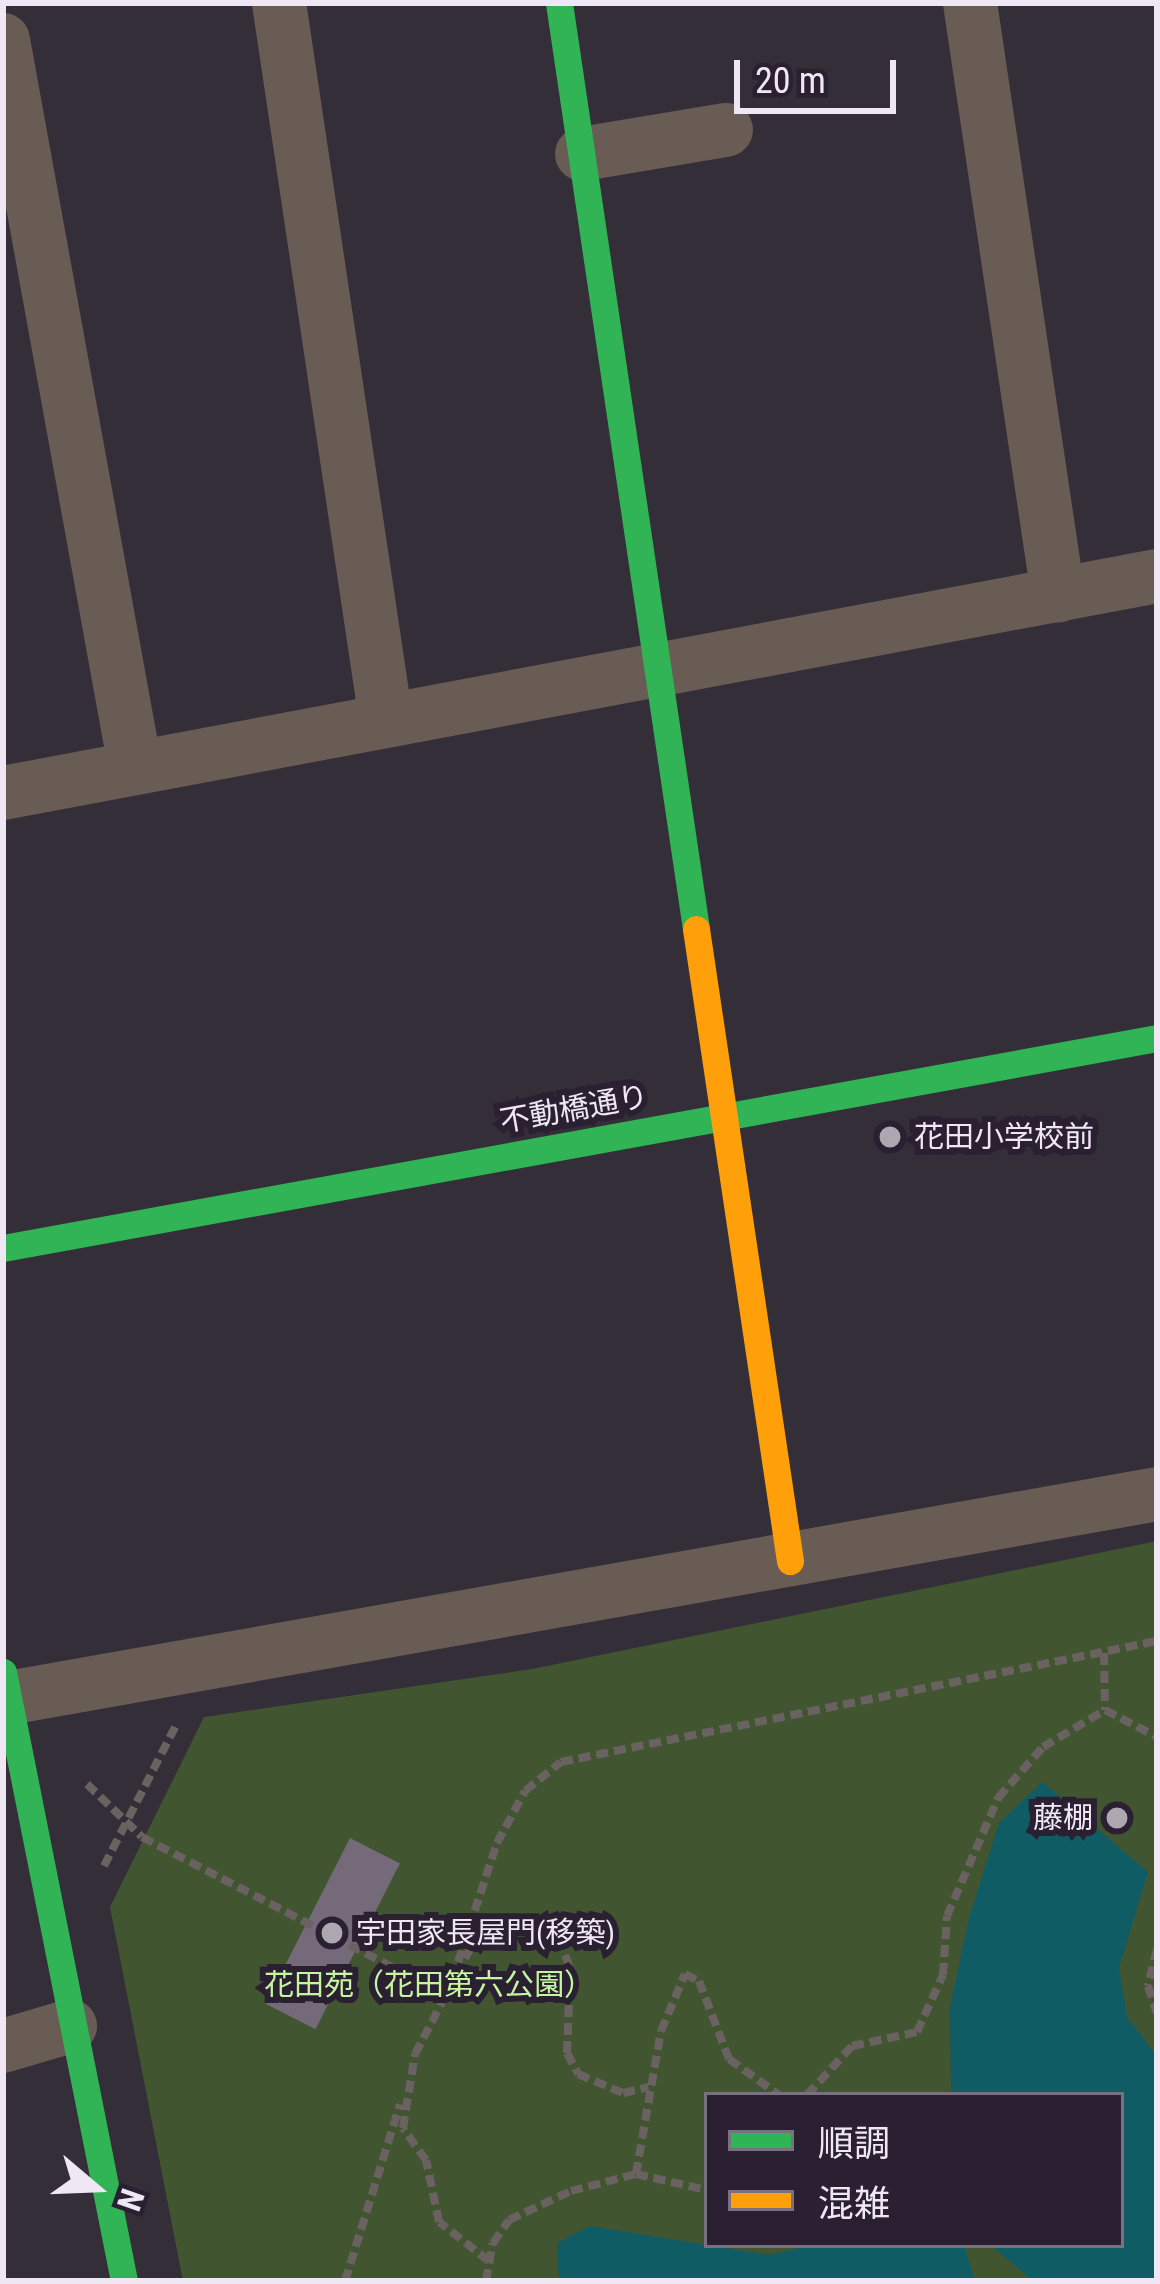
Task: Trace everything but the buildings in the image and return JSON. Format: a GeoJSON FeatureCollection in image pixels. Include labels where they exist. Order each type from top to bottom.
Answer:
{"type":"FeatureCollection","features":[{"type":"Feature","properties":{"kind":"street"},"geometry":{"type":"LineString","coordinates":[[279,3],[386,720]]}},
{"type":"Feature","properties":{"kind":"street"},"geometry":{"type":"LineString","coordinates":[[559,3],[790,1561]]}},
{"type":"Feature","properties":{"kind":"street"},"geometry":{"type":"LineString","coordinates":[[970,3],[1058,595]]}},
{"type":"Feature","properties":{"kind":"street"},"geometry":{"type":"LineString","coordinates":[[3,40],[135,766]]}},
{"type":"Feature","properties":{"kind":"street"},"geometry":{"type":"LineString","coordinates":[[582,154],[726,130]]}},
{"type":"Feature","properties":{"kind":"street"},"geometry":{"type":"LineString","coordinates":[[3,793],[1157,577]]}},
{"type":"Feature","properties":{"kind":"street","name":"不動橋通り"},"geometry":{"type":"LineString","coordinates":[[3,1248],[1157,1038]]}},
{"type":"Feature","properties":{"kind":"street"},"geometry":{"type":"LineString","coordinates":[[124,2281],[5,1690],[790,1561],[1157,1494]]}},
{"type":"Feature","properties":{"kind":"street"},"geometry":{"type":"LineString","coordinates":[[3,2046],[70,2026]]}},
{"type":"Feature","properties":{"kind":"path"},"geometry":{"type":"LineString","coordinates":[[345,2281],[402,2097],[458,1963],[497,1843],[525,1791],[561,1762],[1157,1641]]}},
{"type":"Feature","properties":{"kind":"path"},"geometry":{"type":"LineString","coordinates":[[1104,1653],[1105,1710]]}},
{"type":"Feature","properties":{"kind":"path"},"geometry":{"type":"LineString","coordinates":[[1105,1710],[1157,1737]]}},
{"type":"Feature","properties":{"kind":"path"},"geometry":{"type":"LineString","coordinates":[[810,2092],[852,2046],[917,2032],[943,1975],[947,1916],[998,1798],[1042,1747],[1105,1710]]}},
{"type":"Feature","properties":{"kind":"path"},"geometry":{"type":"LineString","coordinates":[[100,1875],[182,1713]]}},
{"type":"Feature","properties":{"kind":"path"},"geometry":{"type":"LineString","coordinates":[[70,1765],[125,1823],[442,1994]]}},
{"type":"Feature","properties":{"kind":"path"},"geometry":{"type":"LineString","coordinates":[[458,1963],[500,1918],[535,1917],[559,1938],[570,1969],[564,2024],[567,2053],[578,2074],[600,2087],[648,2087]]}},
{"type":"Feature","properties":{"kind":"path"},"geometry":{"type":"LineString","coordinates":[[1157,1949],[1148,1986],[1157,2013]]}},
{"type":"Feature","properties":{"kind":"path"},"geometry":{"type":"LineString","coordinates":[[637,2174],[648,2087],[686,1974],[699,1981],[730,2059],[775,2092]]}},
{"type":"Feature","properties":{"kind":"path"},"geometry":{"type":"LineString","coordinates":[[402,2097],[403,2128],[426,2160],[439,2222],[489,2261]]}},
{"type":"Feature","properties":{"kind":"path"},"geometry":{"type":"LineString","coordinates":[[486,2281],[489,2261],[509,2220],[535,2206],[637,2174],[704,2189]]}},
{"type":"Feature","properties":{"kind":"green space","name":"花田苑（花田第六公園）"},"geometry":{"type":"Polygon","coordinates":[[[1157,1541],[1157,2281],[183,2281],[110,1907],[204,1717],[532,1669],[1157,1541]]]}},
{"type":"Feature","properties":{"kind":"water"},"geometry":{"type":"Polygon","coordinates":[[[1042,1782],[1148,1872],[1119,1968],[1127,2017],[1157,2056],[1157,2281],[1033,2281],[994,2248],[1124,2248],[1124,2092],[951,2092],[950,2006],[969,1918],[999,1823],[1042,1782]]]}},
{"type":"Feature","properties":{"kind":"water"},"geometry":{"type":"Polygon","coordinates":[[[590,2226],[769,2255],[799,2248],[965,2248],[975,2281],[559,2281],[557,2243],[590,2226]]]}},
{"type":"Feature","properties":{"kind":"traffic: fast"},"geometry":{"type":"LineString","coordinates":[[559,3],[696,929]]}},
{"type":"Feature","properties":{"kind":"traffic: fast"},"geometry":{"type":"LineString","coordinates":[[3,1248],[1157,1038]]}},
{"type":"Feature","properties":{"kind":"traffic: fast"},"geometry":{"type":"LineString","coordinates":[[3,1672],[124,2281]]}},
{"type":"Feature","properties":{"kind":"traffic: slow"},"geometry":{"type":"LineString","coordinates":[[696,929],[790,1561]]}},
{"type":"Feature","properties":{"kind":"place","name":"花田小学校前"},"geometry":{"type":"Point","coordinates":[890,1137]}},
{"type":"Feature","properties":{"kind":"place","name":"藤棚"},"geometry":{"type":"Point","coordinates":[1117,1818]}},
{"type":"Feature","properties":{"kind":"place","name":"宇田家長屋門(移築)"},"geometry":{"type":"Point","coordinates":[332,1933]}}]}
